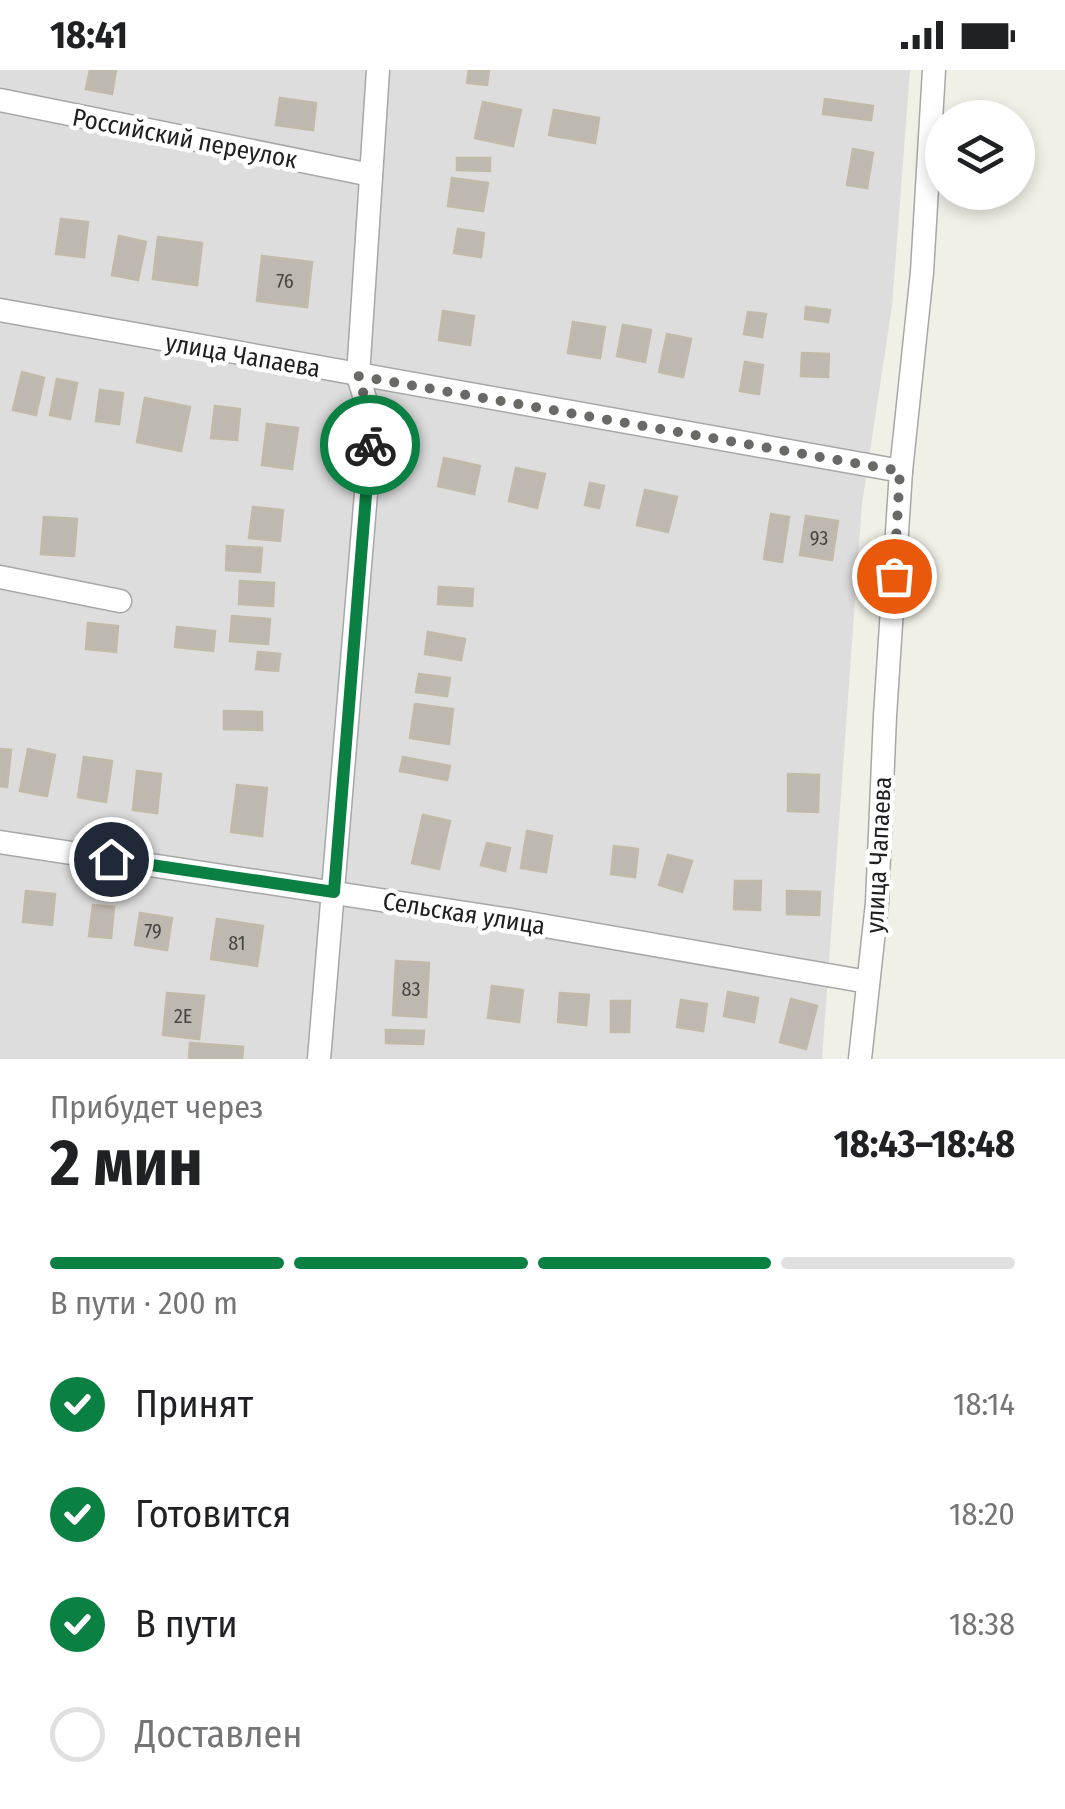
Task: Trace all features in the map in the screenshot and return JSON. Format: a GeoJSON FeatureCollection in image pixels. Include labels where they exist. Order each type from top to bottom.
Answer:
{"type":"FeatureCollection","features":[{"type":"Feature","properties":{"kind":"street"},"geometry":{"type":"LineString","coordinates":[[319,1059],[372,421],[358,376],[378,70]]}},
{"type":"Feature","properties":{"kind":"street","name":"улица Чапаева"},"geometry":{"type":"LineString","coordinates":[[860,1059],[877,903],[900,471],[922,272],[934,70]]}},
{"type":"Feature","properties":{"kind":"street","name":"Российский переулок"},"geometry":{"type":"LineString","coordinates":[[0,100],[371,175]]}},
{"type":"Feature","properties":{"kind":"street","name":"улица Чапаева"},"geometry":{"type":"LineString","coordinates":[[0,310],[900,471]]}},
{"type":"Feature","properties":{"kind":"street"},"geometry":{"type":"LineString","coordinates":[[0,577],[120,600]]}},
{"type":"Feature","properties":{"kind":"street","name":"Сельская улица"},"geometry":{"type":"LineString","coordinates":[[0,842],[334,892],[868,982]]}},
{"type":"Feature","properties":{"kind":"shaded area"},"geometry":{"type":"Polygon","coordinates":[[[0,70],[910,70],[892,306],[862,504],[822,1059],[0,1059],[0,70]]]}},
{"type":"Feature","properties":{"kind":"building"},"geometry":{"type":"Polygon","coordinates":[[[90,70],[116,70],[112,94],[86,89],[90,70]]]}},
{"type":"Feature","properties":{"kind":"building"},"geometry":{"type":"Polygon","coordinates":[[[469,70],[489,70],[487,85],[467,83],[469,70]]]}},
{"type":"Feature","properties":{"kind":"building"},"geometry":{"type":"Polygon","coordinates":[[[280,98],[316,103],[313,130],[276,125],[280,98]]]}},
{"type":"Feature","properties":{"kind":"building"},"geometry":{"type":"Polygon","coordinates":[[[825,99],[873,106],[871,120],[823,114],[825,99]]]}},
{"type":"Feature","properties":{"kind":"building"},"geometry":{"type":"Polygon","coordinates":[[[483,102],[521,110],[513,146],[475,138],[483,102]]]}},
{"type":"Feature","properties":{"kind":"building"},"geometry":{"type":"Polygon","coordinates":[[[554,110],[599,118],[595,143],[549,135],[554,110]]]}},
{"type":"Feature","properties":{"kind":"building"},"geometry":{"type":"Polygon","coordinates":[[[853,149],[873,153],[867,188],[847,185],[853,149]]]}},
{"type":"Feature","properties":{"kind":"building"},"geometry":{"type":"Polygon","coordinates":[[[457,158],[490,158],[490,171],[457,170],[457,158]]]}},
{"type":"Feature","properties":{"kind":"building"},"geometry":{"type":"Polygon","coordinates":[[[452,178],[488,183],[483,211],[448,206],[452,178]]]}},
{"type":"Feature","properties":{"kind":"building"},"geometry":{"type":"Polygon","coordinates":[[[61,219],[88,222],[84,257],[56,254],[61,219]]]}},
{"type":"Feature","properties":{"kind":"building"},"geometry":{"type":"Polygon","coordinates":[[[458,229],[484,233],[481,257],[454,253],[458,229]]]}},
{"type":"Feature","properties":{"kind":"building"},"geometry":{"type":"Polygon","coordinates":[[[119,236],[146,242],[138,280],[112,275],[119,236]]]}},
{"type":"Feature","properties":{"kind":"building"},"geometry":{"type":"Polygon","coordinates":[[[158,237],[202,243],[197,285],[153,279],[158,237]]]}},
{"type":"Feature","properties":{"kind":"building"},"geometry":{"type":"Polygon","coordinates":[[[262,256],[312,262],[307,307],[257,301],[262,256]]]}},
{"type":"Feature","properties":{"kind":"building"},"geometry":{"type":"Polygon","coordinates":[[[806,307],[830,310],[828,322],[805,319],[806,307]]]}},
{"type":"Feature","properties":{"kind":"building"},"geometry":{"type":"Polygon","coordinates":[[[443,311],[474,316],[470,345],[439,340],[443,311]]]}},
{"type":"Feature","properties":{"kind":"building"},"geometry":{"type":"Polygon","coordinates":[[[748,312],[766,314],[762,337],[744,334],[748,312]]]}},
{"type":"Feature","properties":{"kind":"building"},"geometry":{"type":"Polygon","coordinates":[[[573,322],[605,327],[600,358],[568,353],[573,322]]]}},
{"type":"Feature","properties":{"kind":"building"},"geometry":{"type":"Polygon","coordinates":[[[623,325],[651,330],[645,362],[617,356],[623,325]]]}},
{"type":"Feature","properties":{"kind":"building"},"geometry":{"type":"Polygon","coordinates":[[[667,334],[691,339],[683,377],[659,372],[667,334]]]}},
{"type":"Feature","properties":{"kind":"building"},"geometry":{"type":"Polygon","coordinates":[[[802,353],[829,354],[828,377],[801,376],[802,353]]]}},
{"type":"Feature","properties":{"kind":"building"},"geometry":{"type":"Polygon","coordinates":[[[745,362],[763,365],[759,394],[740,391],[745,362]]]}},
{"type":"Feature","properties":{"kind":"building"},"geometry":{"type":"Polygon","coordinates":[[[22,372],[44,378],[36,415],[13,410],[22,372]]]}},
{"type":"Feature","properties":{"kind":"building"},"geometry":{"type":"Polygon","coordinates":[[[57,379],[77,383],[70,419],[50,415],[57,379]]]}},
{"type":"Feature","properties":{"kind":"building"},"geometry":{"type":"Polygon","coordinates":[[[100,390],[123,393],[119,424],[96,421],[100,390]]]}},
{"type":"Feature","properties":{"kind":"building"},"geometry":{"type":"Polygon","coordinates":[[[145,398],[190,407],[181,451],[137,442],[145,398]]]}},
{"type":"Feature","properties":{"kind":"building"},"geometry":{"type":"Polygon","coordinates":[[[215,406],[240,409],[237,440],[211,438],[215,406]]]}},
{"type":"Feature","properties":{"kind":"building"},"geometry":{"type":"Polygon","coordinates":[[[267,424],[298,428],[292,469],[262,465],[267,424]]]}},
{"type":"Feature","properties":{"kind":"building"},"geometry":{"type":"Polygon","coordinates":[[[444,458],[480,466],[474,494],[438,486],[444,458]]]}},
{"type":"Feature","properties":{"kind":"building"},"geometry":{"type":"Polygon","coordinates":[[[516,468],[545,474],[537,508],[509,501],[516,468]]]}},
{"type":"Feature","properties":{"kind":"building"},"geometry":{"type":"Polygon","coordinates":[[[590,483],[604,486],[599,508],[585,505],[590,483]]]}},
{"type":"Feature","properties":{"kind":"building"},"geometry":{"type":"Polygon","coordinates":[[[645,490],[677,497],[668,532],[637,525],[645,490]]]}},
{"type":"Feature","properties":{"kind":"building"},"geometry":{"type":"Polygon","coordinates":[[[253,507],[283,510],[280,541],[249,538],[253,507]]]}},
{"type":"Feature","properties":{"kind":"building"},"geometry":{"type":"Polygon","coordinates":[[[771,514],[789,517],[782,562],[764,559],[771,514]]]}},
{"type":"Feature","properties":{"kind":"building"},"geometry":{"type":"Polygon","coordinates":[[[806,516],[838,521],[832,560],[800,555],[806,516]]]}},
{"type":"Feature","properties":{"kind":"building"},"geometry":{"type":"Polygon","coordinates":[[[44,517],[77,519],[74,556],[41,554],[44,517]]]}},
{"type":"Feature","properties":{"kind":"building"},"geometry":{"type":"Polygon","coordinates":[[[227,546],[262,548],[260,572],[226,570],[227,546]]]}},
{"type":"Feature","properties":{"kind":"building"},"geometry":{"type":"Polygon","coordinates":[[[240,581],[274,583],[273,606],[239,604],[240,581]]]}},
{"type":"Feature","properties":{"kind":"building"},"geometry":{"type":"Polygon","coordinates":[[[439,587],[473,589],[472,606],[438,604],[439,587]]]}},
{"type":"Feature","properties":{"kind":"building"},"geometry":{"type":"Polygon","coordinates":[[[232,616],[270,619],[268,644],[230,641],[232,616]]]}},
{"type":"Feature","properties":{"kind":"building"},"geometry":{"type":"Polygon","coordinates":[[[88,623],[118,626],[116,652],[86,649],[88,623]]]}},
{"type":"Feature","properties":{"kind":"building"},"geometry":{"type":"Polygon","coordinates":[[[177,627],[215,631],[213,651],[175,647],[177,627]]]}},
{"type":"Feature","properties":{"kind":"building"},"geometry":{"type":"Polygon","coordinates":[[[428,632],[465,639],[461,660],[425,654],[428,632]]]}},
{"type":"Feature","properties":{"kind":"building"},"geometry":{"type":"Polygon","coordinates":[[[258,652],[280,654],[278,671],[256,669],[258,652]]]}},
{"type":"Feature","properties":{"kind":"building"},"geometry":{"type":"Polygon","coordinates":[[[419,674],[450,678],[447,696],[416,692],[419,674]]]}},
{"type":"Feature","properties":{"kind":"building"},"geometry":{"type":"Polygon","coordinates":[[[415,704],[453,709],[449,744],[410,738],[415,704]]]}},
{"type":"Feature","properties":{"kind":"building"},"geometry":{"type":"Polygon","coordinates":[[[224,711],[262,712],[262,730],[224,729],[224,711]]]}},
{"type":"Feature","properties":{"kind":"building"},"geometry":{"type":"Polygon","coordinates":[[[0,749],[11,750],[7,787],[0,786],[0,749]]]}},
{"type":"Feature","properties":{"kind":"building"},"geometry":{"type":"Polygon","coordinates":[[[28,749],[55,755],[47,796],[20,791],[28,749]]]}},
{"type":"Feature","properties":{"kind":"building"},"geometry":{"type":"Polygon","coordinates":[[[84,757],[112,761],[106,802],[78,797],[84,757]]]}},
{"type":"Feature","properties":{"kind":"building"},"geometry":{"type":"Polygon","coordinates":[[[403,757],[450,766],[447,780],[400,771],[403,757]]]}},
{"type":"Feature","properties":{"kind":"building"},"geometry":{"type":"Polygon","coordinates":[[[137,771],[161,774],[157,813],[133,810],[137,771]]]}},
{"type":"Feature","properties":{"kind":"building"},"geometry":{"type":"Polygon","coordinates":[[[788,774],[819,775],[818,812],[788,811],[788,774]]]}},
{"type":"Feature","properties":{"kind":"building"},"geometry":{"type":"Polygon","coordinates":[[[237,785],[267,788],[262,836],[231,832],[237,785]]]}},
{"type":"Feature","properties":{"kind":"building"},"geometry":{"type":"Polygon","coordinates":[[[423,815],[450,821],[439,869],[412,863],[423,815]]]}},
{"type":"Feature","properties":{"kind":"building"},"geometry":{"type":"Polygon","coordinates":[[[527,831],[552,836],[546,872],[521,868],[527,831]]]}},
{"type":"Feature","properties":{"kind":"building"},"geometry":{"type":"Polygon","coordinates":[[[487,843],[510,848],[505,871],[481,865],[487,843]]]}},
{"type":"Feature","properties":{"kind":"building"},"geometry":{"type":"Polygon","coordinates":[[[614,846],[638,849],[635,877],[611,874],[614,846]]]}},
{"type":"Feature","properties":{"kind":"building"},"geometry":{"type":"Polygon","coordinates":[[[668,855],[692,861],[682,892],[659,885],[668,855]]]}},
{"type":"Feature","properties":{"kind":"building"},"geometry":{"type":"Polygon","coordinates":[[[735,881],[761,881],[760,910],[734,909],[735,881]]]}},
{"type":"Feature","properties":{"kind":"building"},"geometry":{"type":"Polygon","coordinates":[[[26,891],[55,894],[52,925],[23,922],[26,891]]]}},
{"type":"Feature","properties":{"kind":"building"},"geometry":{"type":"Polygon","coordinates":[[[787,891],[820,892],[819,915],[787,914],[787,891]]]}},
{"type":"Feature","properties":{"kind":"building"},"geometry":{"type":"Polygon","coordinates":[[[93,905],[114,907],[111,938],[89,936],[93,905]]]}},
{"type":"Feature","properties":{"kind":"building"},"geometry":{"type":"Polygon","coordinates":[[[140,913],[172,918],[167,950],[135,945],[140,913]]]}},
{"type":"Feature","properties":{"kind":"building"},"geometry":{"type":"Polygon","coordinates":[[[217,919],[263,926],[257,966],[211,959],[217,919]]]}},
{"type":"Feature","properties":{"kind":"building"},"geometry":{"type":"Polygon","coordinates":[[[396,961],[429,963],[426,1017],[393,1015],[396,961]]]}},
{"type":"Feature","properties":{"kind":"building"},"geometry":{"type":"Polygon","coordinates":[[[492,986],[523,990],[519,1022],[488,1018],[492,986]]]}},
{"type":"Feature","properties":{"kind":"building"},"geometry":{"type":"Polygon","coordinates":[[[728,992],[758,998],[754,1022],[724,1016],[728,992]]]}},
{"type":"Feature","properties":{"kind":"building"},"geometry":{"type":"Polygon","coordinates":[[[167,993],[204,996],[199,1039],[163,1035],[167,993]]]}},
{"type":"Feature","properties":{"kind":"building"},"geometry":{"type":"Polygon","coordinates":[[[560,993],[589,995],[586,1025],[558,1022],[560,993]]]}},
{"type":"Feature","properties":{"kind":"building"},"geometry":{"type":"Polygon","coordinates":[[[791,999],[817,1006],[806,1049],[780,1042],[791,999]]]}},
{"type":"Feature","properties":{"kind":"building"},"geometry":{"type":"Polygon","coordinates":[[[681,1000],[707,1004],[703,1031],[677,1027],[681,1000]]]}},
{"type":"Feature","properties":{"kind":"building"},"geometry":{"type":"Polygon","coordinates":[[[611,1001],[630,1001],[629,1032],[611,1032],[611,1001]]]}},
{"type":"Feature","properties":{"kind":"building"},"geometry":{"type":"Polygon","coordinates":[[[386,1030],[424,1031],[423,1044],[386,1043],[386,1030]]]}},
{"type":"Feature","properties":{"kind":"building"},"geometry":{"type":"Polygon","coordinates":[[[190,1043],[243,1047],[242,1059],[189,1059],[190,1043]]]}},
{"type":"Feature","properties":{"kind":"way so far"},"geometry":{"type":"LineString","coordinates":[[370,445],[372,421],[358,376],[900,471],[894,576]]}},
{"type":"Feature","properties":{"kind":"route"},"geometry":{"type":"LineString","coordinates":[[111,859],[334,892],[370,445]]}}]}
